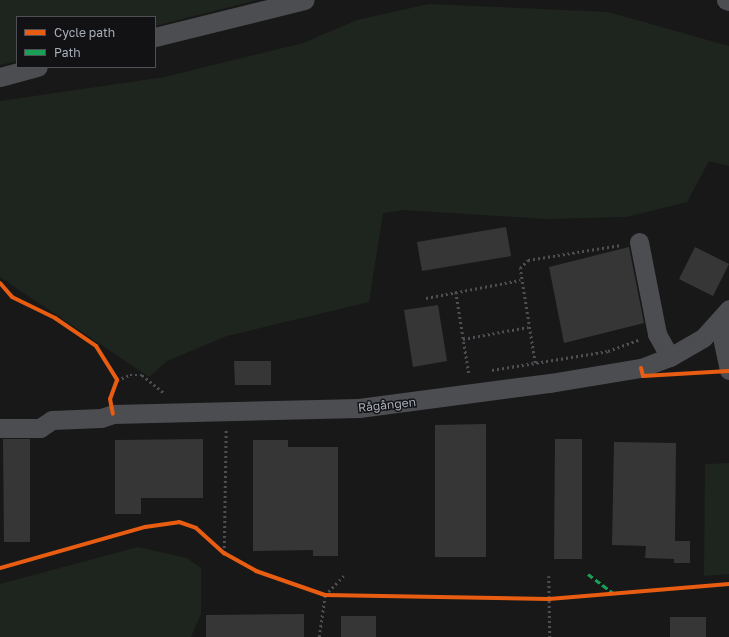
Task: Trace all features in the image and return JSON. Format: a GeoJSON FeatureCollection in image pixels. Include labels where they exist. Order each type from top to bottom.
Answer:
{"type":"FeatureCollection","features":[{"type":"Feature","properties":{"kind":"street"},"geometry":{"type":"LineString","coordinates":[[156,37],[304,0]]}},
{"type":"Feature","properties":{"kind":"street"},"geometry":{"type":"LineString","coordinates":[[0,77],[34,68]]}},
{"type":"Feature","properties":{"kind":"street"},"geometry":{"type":"LineString","coordinates":[[639,242],[657,334],[670,358]]}},
{"type":"Feature","properties":{"kind":"street"},"geometry":{"type":"LineString","coordinates":[[724,316],[729,370]]}},
{"type":"Feature","properties":{"kind":"street","name":"Rågången"},"geometry":{"type":"LineString","coordinates":[[0,428],[40,428],[52,420],[101,418],[113,414],[226,414],[312,411],[415,403],[614,372],[670,358],[691,347],[724,316]]}},
{"type":"Feature","properties":{"kind":"path"},"geometry":{"type":"LineString","coordinates":[[535,363],[520,280],[520,268],[528,260],[639,242]]}},
{"type":"Feature","properties":{"kind":"path"},"geometry":{"type":"LineString","coordinates":[[426,298],[520,280]]}},
{"type":"Feature","properties":{"kind":"path"},"geometry":{"type":"LineString","coordinates":[[456,292],[468,374]]}},
{"type":"Feature","properties":{"kind":"path"},"geometry":{"type":"LineString","coordinates":[[463,339],[528,327]]}},
{"type":"Feature","properties":{"kind":"path"},"geometry":{"type":"LineString","coordinates":[[483,372],[608,351],[657,334]]}},
{"type":"Feature","properties":{"kind":"path"},"geometry":{"type":"LineString","coordinates":[[461,375],[476,373]]}},
{"type":"Feature","properties":{"kind":"path"},"geometry":{"type":"LineString","coordinates":[[113,374],[117,380]]}},
{"type":"Feature","properties":{"kind":"path"},"geometry":{"type":"LineString","coordinates":[[114,386],[117,380],[130,374],[142,375],[168,397]]}},
{"type":"Feature","properties":{"kind":"path"},"geometry":{"type":"LineString","coordinates":[[224,553],[226,414]]}},
{"type":"Feature","properties":{"kind":"path"},"geometry":{"type":"LineString","coordinates":[[219,549],[230,556]]}},
{"type":"Feature","properties":{"kind":"path"},"geometry":{"type":"LineString","coordinates":[[319,637],[325,594],[345,574]]}},
{"type":"Feature","properties":{"kind":"path"},"geometry":{"type":"LineString","coordinates":[[549,576],[550,637]]}},
{"type":"Feature","properties":{"kind":"path"},"geometry":{"type":"LineString","coordinates":[[318,592],[332,595]]}},
{"type":"Feature","properties":{"kind":"path"},"geometry":{"type":"LineString","coordinates":[[541,599],[556,599]]}},
{"type":"Feature","properties":{"kind":"shaded area"},"geometry":{"type":"Polygon","coordinates":[[[0,0],[257,0],[156,26],[156,16],[16,16],[16,61],[0,65],[0,0]]]}},
{"type":"Feature","properties":{"kind":"shaded area"},"geometry":{"type":"Polygon","coordinates":[[[429,4],[608,12],[729,46],[729,166],[709,161],[687,202],[626,217],[547,219],[404,210],[383,213],[369,302],[227,336],[167,361],[149,377],[0,277],[0,101],[165,77],[303,43],[357,20],[429,4]]]}},
{"type":"Feature","properties":{"kind":"shaded area"},"geometry":{"type":"Polygon","coordinates":[[[729,463],[729,574],[704,576],[705,464],[729,463]]]}},
{"type":"Feature","properties":{"kind":"shaded area"},"geometry":{"type":"Polygon","coordinates":[[[138,547],[187,558],[201,568],[201,614],[191,637],[0,637],[0,584],[138,547]]]}},
{"type":"Feature","properties":{"kind":"building"},"geometry":{"type":"Polygon","coordinates":[[[506,227],[511,256],[422,271],[417,242],[506,227]]]}},
{"type":"Feature","properties":{"kind":"building"},"geometry":{"type":"Polygon","coordinates":[[[629,247],[644,323],[564,343],[549,267],[629,247]]]}},
{"type":"Feature","properties":{"kind":"building"},"geometry":{"type":"Polygon","coordinates":[[[695,247],[729,264],[713,296],[679,279],[695,247]]]}},
{"type":"Feature","properties":{"kind":"building"},"geometry":{"type":"Polygon","coordinates":[[[438,305],[447,361],[413,367],[404,310],[438,305]]]}},
{"type":"Feature","properties":{"kind":"building"},"geometry":{"type":"Polygon","coordinates":[[[234,361],[271,361],[271,385],[235,385],[234,361]]]}},
{"type":"Feature","properties":{"kind":"building"},"geometry":{"type":"Polygon","coordinates":[[[486,424],[486,557],[435,557],[435,425],[486,424]]]}},
{"type":"Feature","properties":{"kind":"building"},"geometry":{"type":"Polygon","coordinates":[[[3,439],[30,439],[30,542],[4,542],[3,439]]]}},
{"type":"Feature","properties":{"kind":"building"},"geometry":{"type":"Polygon","coordinates":[[[203,439],[203,498],[141,498],[141,514],[115,514],[115,440],[203,439]]]}},
{"type":"Feature","properties":{"kind":"building"},"geometry":{"type":"Polygon","coordinates":[[[555,439],[582,439],[582,559],[554,559],[555,439]]]}},
{"type":"Feature","properties":{"kind":"building"},"geometry":{"type":"Polygon","coordinates":[[[253,440],[288,440],[288,447],[338,447],[338,556],[313,556],[313,550],[253,551],[253,440]]]}},
{"type":"Feature","properties":{"kind":"building"},"geometry":{"type":"Polygon","coordinates":[[[614,442],[676,443],[675,541],[690,541],[690,563],[674,563],[674,559],[645,558],[646,546],[612,545],[614,442]]]}},
{"type":"Feature","properties":{"kind":"building"},"geometry":{"type":"Polygon","coordinates":[[[304,614],[304,637],[206,637],[206,615],[304,614]]]}},
{"type":"Feature","properties":{"kind":"building"},"geometry":{"type":"Polygon","coordinates":[[[341,616],[376,616],[376,637],[341,637],[341,616]]]}},
{"type":"Feature","properties":{"kind":"building"},"geometry":{"type":"Polygon","coordinates":[[[670,617],[706,617],[706,637],[670,637],[670,617]]]}},
{"type":"Feature","properties":{"kind":"marked path"},"geometry":{"type":"LineString","coordinates":[[588,574],[615,594]]}},
{"type":"Feature","properties":{"kind":"cycle path"},"geometry":{"type":"LineString","coordinates":[[0,283],[12,297],[55,318],[96,346],[117,380],[110,399],[113,414]]}},
{"type":"Feature","properties":{"kind":"cycle path"},"geometry":{"type":"LineString","coordinates":[[641,368],[643,376],[729,371]]}},
{"type":"Feature","properties":{"kind":"cycle path"},"geometry":{"type":"LineString","coordinates":[[0,568],[145,527],[179,522],[196,528],[224,553],[256,571],[325,595],[549,599],[729,584]]}}]}
